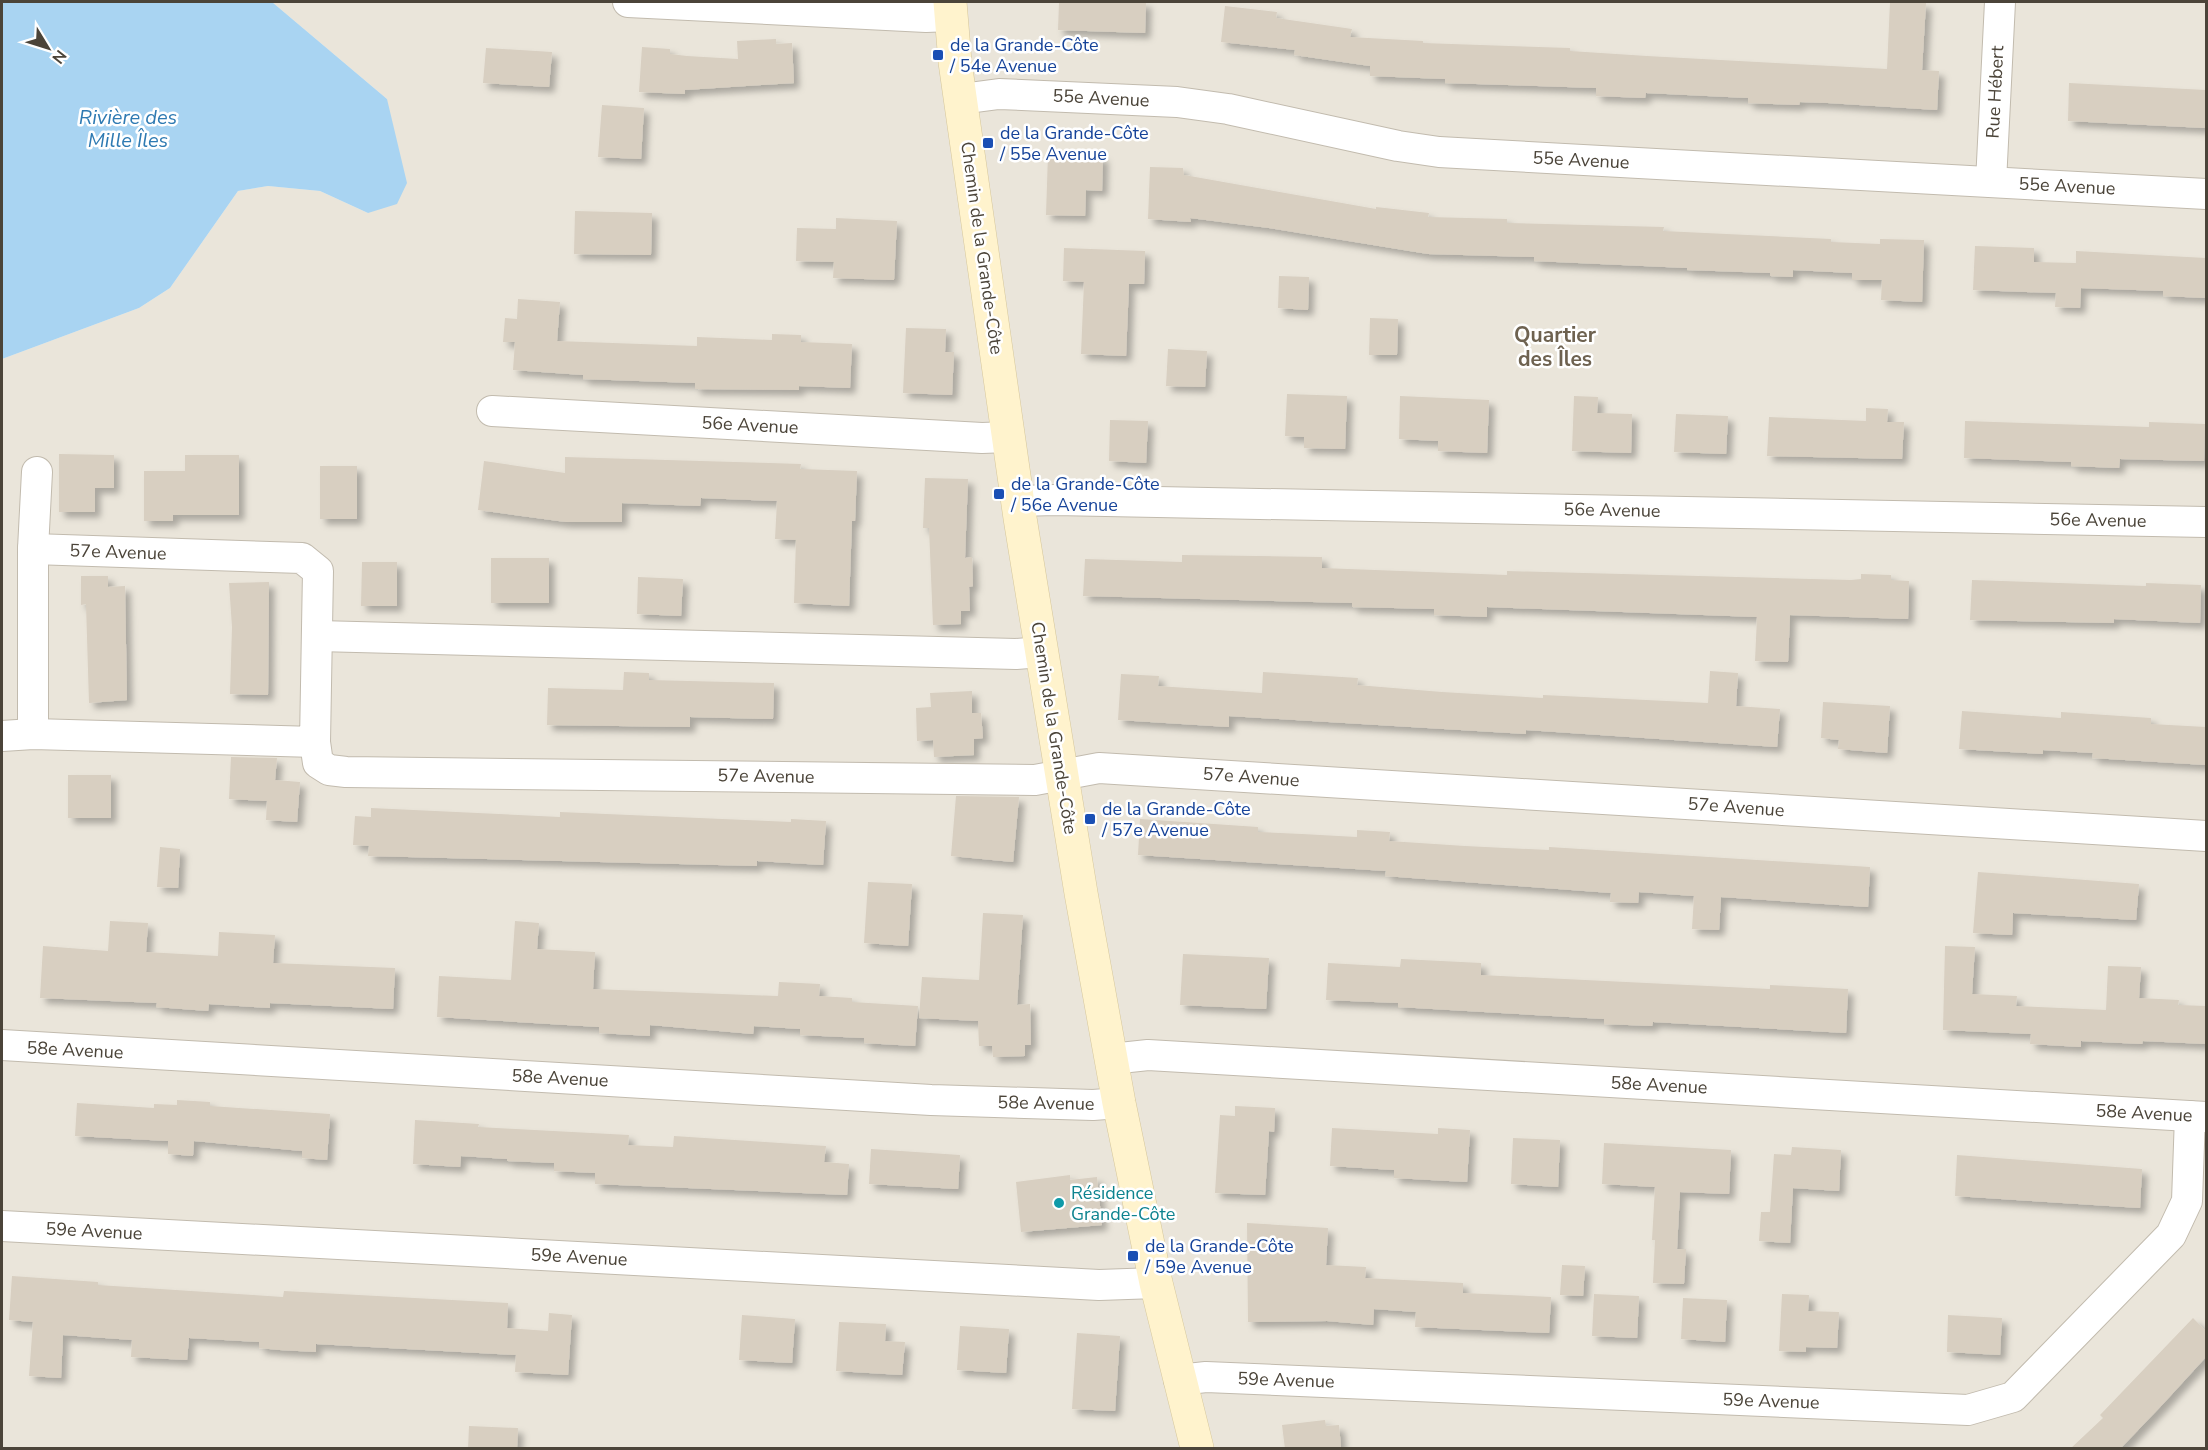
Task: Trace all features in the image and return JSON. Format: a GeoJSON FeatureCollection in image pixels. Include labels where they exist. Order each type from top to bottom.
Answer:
{"type":"FeatureCollection","features":[{"type":"Feature","properties":{"kind":"main road","name":"Chemin de la Grande-Côte"},"geometry":{"type":"LineString","coordinates":[[950,9],[1008,437],[1062,776],[1119,1103],[1156,1283],[1197,1449]]}},
{"type":"Feature","properties":{"kind":"street"},"geometry":{"type":"LineString","coordinates":[[628,2],[915,16],[950,9]]}},
{"type":"Feature","properties":{"kind":"street","name":"Rue Hébert"},"geometry":{"type":"LineString","coordinates":[[1991,182],[2000,2]]}},
{"type":"Feature","properties":{"kind":"street","name":"55e Avenue"},"geometry":{"type":"LineString","coordinates":[[961,99],[999,94],[1177,102],[1227,109],[1398,146],[1439,152],[2206,194]]}},
{"type":"Feature","properties":{"kind":"street","name":"56e Avenue"},"geometry":{"type":"LineString","coordinates":[[492,411],[982,438],[1008,437]]}},
{"type":"Feature","properties":{"kind":"street"},"geometry":{"type":"LineString","coordinates":[[33,734],[33,549],[37,472]]}},
{"type":"Feature","properties":{"kind":"street","name":"56e Avenue"},"geometry":{"type":"LineString","coordinates":[[1018,501],[2206,522]]}},
{"type":"Feature","properties":{"kind":"street","name":"57e Avenue"},"geometry":{"type":"LineString","coordinates":[[33,549],[302,558],[318,571],[315,742],[318,763],[329,770],[1035,780],[1109,769],[2206,836]]}},
{"type":"Feature","properties":{"kind":"street"},"geometry":{"type":"LineString","coordinates":[[318,636],[1016,654],[1041,652]]}},
{"type":"Feature","properties":{"kind":"street"},"geometry":{"type":"LineString","coordinates":[[2,736],[33,734],[315,742]]}},
{"type":"Feature","properties":{"kind":"street","name":"58e Avenue"},"geometry":{"type":"LineString","coordinates":[[2,1045],[931,1100],[1093,1105],[1119,1103]]}},
{"type":"Feature","properties":{"kind":"street","name":"58e Avenue"},"geometry":{"type":"LineString","coordinates":[[1111,1059],[1160,1056],[2198,1116]]}},
{"type":"Feature","properties":{"kind":"street","name":"59e Avenue"},"geometry":{"type":"LineString","coordinates":[[1179,1380],[1206,1377],[1968,1410],[2013,1397],[2171,1235],[2187,1201],[2198,1116]]}},
{"type":"Feature","properties":{"kind":"street","name":"59e Avenue"},"geometry":{"type":"LineString","coordinates":[[2,1226],[1099,1285],[1156,1283]]}},
{"type":"Feature","properties":{"kind":"shaded area"},"geometry":{"type":"Polygon","coordinates":[[[272,2],[2206,2],[2206,1448],[2,1448],[2,359],[139,308],[170,288],[238,191],[268,186],[320,191],[368,213],[387,99],[272,2]]]}},
{"type":"Feature","properties":{"kind":"water","name":"Rivière des Mille Îles"},"geometry":{"type":"Polygon","coordinates":[[[2,2],[272,2],[387,99],[407,183],[397,204],[368,213],[320,191],[268,186],[238,191],[170,288],[139,308],[2,359],[2,2]]]}},
{"type":"Feature","properties":{"kind":"building"},"geometry":{"type":"Polygon","coordinates":[[[1059,2],[1146,2],[1145,33],[1058,30],[1059,2]]]}},
{"type":"Feature","properties":{"kind":"building"},"geometry":{"type":"Polygon","coordinates":[[[1890,2],[1926,3],[1922,70],[1939,71],[1937,110],[1828,103],[1800,102],[1799,105],[1748,103],[1748,98],[1646,93],[1645,98],[1596,96],[1596,88],[1445,83],[1445,79],[1370,76],[1370,66],[1294,55],[1295,50],[1221,42],[1225,6],[1277,12],[1276,18],[1352,29],[1350,37],[1423,41],[1423,43],[1570,48],[1570,51],[1887,69],[1890,2]]]}},
{"type":"Feature","properties":{"kind":"building"},"geometry":{"type":"Polygon","coordinates":[[[776,39],[776,44],[792,43],[794,83],[685,90],[685,94],[639,92],[642,47],[670,49],[670,54],[738,59],[737,41],[776,39]]]}},
{"type":"Feature","properties":{"kind":"building"},"geometry":{"type":"Polygon","coordinates":[[[486,48],[552,52],[549,87],[483,83],[486,48]]]}},
{"type":"Feature","properties":{"kind":"building"},"geometry":{"type":"Polygon","coordinates":[[[2069,83],[2206,90],[2205,128],[2068,121],[2069,83]]]}},
{"type":"Feature","properties":{"kind":"building"},"geometry":{"type":"Polygon","coordinates":[[[602,105],[644,108],[641,159],[598,157],[602,105]]]}},
{"type":"Feature","properties":{"kind":"building"},"geometry":{"type":"Polygon","coordinates":[[[1048,154],[1103,156],[1102,191],[1086,190],[1085,216],[1046,215],[1048,154]]]}},
{"type":"Feature","properties":{"kind":"building"},"geometry":{"type":"Polygon","coordinates":[[[1150,167],[1183,168],[1184,175],[1376,209],[1376,207],[1429,213],[1428,217],[1507,219],[1507,223],[1664,227],[1663,231],[1831,239],[1831,242],[1880,244],[1880,239],[1924,240],[1922,302],[1881,300],[1882,280],[1852,280],[1852,273],[1793,270],[1793,277],[1770,276],[1770,273],[1534,261],[1534,257],[1428,254],[1269,228],[1190,218],[1191,222],[1148,219],[1150,167]]]}},
{"type":"Feature","properties":{"kind":"building"},"geometry":{"type":"Polygon","coordinates":[[[575,211],[652,213],[651,255],[574,254],[575,211]]]}},
{"type":"Feature","properties":{"kind":"building"},"geometry":{"type":"Polygon","coordinates":[[[836,218],[897,221],[894,280],[833,278],[834,262],[796,261],[797,228],[836,229],[836,218]]]}},
{"type":"Feature","properties":{"kind":"building"},"geometry":{"type":"Polygon","coordinates":[[[1975,246],[2034,248],[2034,262],[2076,263],[2076,251],[2206,258],[2206,298],[2163,296],[2163,291],[2081,288],[2080,308],[2055,307],[2056,293],[1973,290],[1975,246]]]}},
{"type":"Feature","properties":{"kind":"building"},"geometry":{"type":"Polygon","coordinates":[[[1064,248],[1145,251],[1144,284],[1129,284],[1126,356],[1081,354],[1084,282],[1063,281],[1064,248]]]}},
{"type":"Feature","properties":{"kind":"building"},"geometry":{"type":"Polygon","coordinates":[[[1279,276],[1309,277],[1308,310],[1278,308],[1279,276]]]}},
{"type":"Feature","properties":{"kind":"building"},"geometry":{"type":"Polygon","coordinates":[[[518,299],[560,302],[557,341],[697,346],[697,337],[772,340],[772,334],[801,335],[801,342],[852,344],[850,388],[799,386],[799,390],[695,389],[695,383],[583,379],[583,375],[513,370],[515,342],[503,342],[505,318],[517,319],[518,299]]]}},
{"type":"Feature","properties":{"kind":"building"},"geometry":{"type":"Polygon","coordinates":[[[1370,318],[1398,319],[1397,355],[1369,355],[1370,318]]]}},
{"type":"Feature","properties":{"kind":"building"},"geometry":{"type":"Polygon","coordinates":[[[906,328],[946,329],[945,352],[954,352],[952,395],[903,393],[906,328]]]}},
{"type":"Feature","properties":{"kind":"building"},"geometry":{"type":"Polygon","coordinates":[[[1168,349],[1207,351],[1205,387],[1166,386],[1168,349]]]}},
{"type":"Feature","properties":{"kind":"building"},"geometry":{"type":"Polygon","coordinates":[[[1287,394],[1347,396],[1345,449],[1304,448],[1304,437],[1285,436],[1287,394]]]}},
{"type":"Feature","properties":{"kind":"building"},"geometry":{"type":"Polygon","coordinates":[[[1400,396],[1489,400],[1487,453],[1438,451],[1438,441],[1399,439],[1400,396]]]}},
{"type":"Feature","properties":{"kind":"building"},"geometry":{"type":"Polygon","coordinates":[[[1574,396],[1598,397],[1597,413],[1632,414],[1631,453],[1572,451],[1574,396]]]}},
{"type":"Feature","properties":{"kind":"building"},"geometry":{"type":"Polygon","coordinates":[[[1866,408],[1888,409],[1887,422],[1904,422],[1902,459],[1767,456],[1769,417],[1866,421],[1866,408]]]}},
{"type":"Feature","properties":{"kind":"building"},"geometry":{"type":"Polygon","coordinates":[[[1676,414],[1728,416],[1726,454],[1674,452],[1676,414]]]}},
{"type":"Feature","properties":{"kind":"building"},"geometry":{"type":"Polygon","coordinates":[[[1110,420],[1148,421],[1146,463],[1109,461],[1110,420]]]}},
{"type":"Feature","properties":{"kind":"building"},"geometry":{"type":"Polygon","coordinates":[[[1965,421],[2149,427],[2149,422],[2205,424],[2204,461],[2120,459],[2119,468],[2071,466],[2071,462],[1964,458],[1965,421]]]}},
{"type":"Feature","properties":{"kind":"building"},"geometry":{"type":"Polygon","coordinates":[[[59,454],[114,455],[114,488],[95,488],[95,512],[59,512],[59,454]]]}},
{"type":"Feature","properties":{"kind":"building"},"geometry":{"type":"Polygon","coordinates":[[[185,455],[239,455],[239,515],[173,515],[173,521],[144,521],[144,471],[185,471],[185,455]]]}},
{"type":"Feature","properties":{"kind":"building"},"geometry":{"type":"Polygon","coordinates":[[[565,457],[801,464],[800,469],[857,471],[855,521],[852,521],[849,606],[794,603],[796,540],[775,539],[777,501],[701,498],[700,506],[622,503],[622,522],[566,522],[478,510],[484,461],[565,473],[565,457]]]}},
{"type":"Feature","properties":{"kind":"building"},"geometry":{"type":"Polygon","coordinates":[[[320,466],[357,466],[357,519],[320,519],[320,466]]]}},
{"type":"Feature","properties":{"kind":"building"},"geometry":{"type":"Polygon","coordinates":[[[925,478],[968,479],[965,558],[972,557],[973,586],[969,587],[970,611],[961,611],[961,624],[933,625],[929,528],[923,528],[925,478]]]}},
{"type":"Feature","properties":{"kind":"building"},"geometry":{"type":"Polygon","coordinates":[[[1182,555],[1322,557],[1322,568],[1507,575],[1507,571],[1851,580],[1861,579],[1861,574],[1891,575],[1891,580],[1909,581],[1908,619],[1790,615],[1788,662],[1755,661],[1757,617],[1487,607],[1487,617],[1434,615],[1434,609],[1352,607],[1352,603],[1083,596],[1085,559],[1182,562],[1182,555]]]}},
{"type":"Feature","properties":{"kind":"building"},"geometry":{"type":"Polygon","coordinates":[[[491,558],[549,558],[549,603],[491,603],[491,558]]]}},
{"type":"Feature","properties":{"kind":"building"},"geometry":{"type":"Polygon","coordinates":[[[362,562],[397,562],[397,606],[361,606],[362,562]]]}},
{"type":"Feature","properties":{"kind":"building"},"geometry":{"type":"Polygon","coordinates":[[[81,576],[108,576],[108,587],[125,586],[127,700],[89,703],[86,604],[81,605],[81,576]]]}},
{"type":"Feature","properties":{"kind":"building"},"geometry":{"type":"Polygon","coordinates":[[[638,577],[683,579],[681,616],[637,614],[638,577]]]}},
{"type":"Feature","properties":{"kind":"building"},"geometry":{"type":"Polygon","coordinates":[[[1972,580],[2146,586],[2146,583],[2201,585],[2200,623],[2114,619],[2114,623],[1970,620],[1972,580]]]}},
{"type":"Feature","properties":{"kind":"building"},"geometry":{"type":"Polygon","coordinates":[[[269,582],[268,695],[230,694],[232,627],[229,583],[269,582]]]}},
{"type":"Feature","properties":{"kind":"building"},"geometry":{"type":"Polygon","coordinates":[[[1710,671],[1738,673],[1736,706],[1780,709],[1777,747],[1526,730],[1526,734],[1229,716],[1229,727],[1118,720],[1121,674],[1159,676],[1158,686],[1262,693],[1263,672],[1358,678],[1357,685],[1442,692],[1543,698],[1543,695],[1708,703],[1710,671]]]}},
{"type":"Feature","properties":{"kind":"building"},"geometry":{"type":"Polygon","coordinates":[[[624,672],[649,673],[649,680],[774,683],[773,719],[690,717],[690,727],[547,725],[548,688],[623,690],[624,672]]]}},
{"type":"Feature","properties":{"kind":"building"},"geometry":{"type":"Polygon","coordinates":[[[972,691],[972,713],[981,713],[983,738],[974,739],[974,755],[934,757],[933,740],[917,741],[916,708],[931,707],[930,693],[972,691]]]}},
{"type":"Feature","properties":{"kind":"building"},"geometry":{"type":"Polygon","coordinates":[[[1823,702],[1890,706],[1887,753],[1838,749],[1839,740],[1821,738],[1823,702]]]}},
{"type":"Feature","properties":{"kind":"building"},"geometry":{"type":"Polygon","coordinates":[[[1962,711],[2061,718],[2061,712],[2151,718],[2151,724],[2206,727],[2206,765],[2092,758],[2093,753],[2043,750],[2043,754],[1959,749],[1962,711]]]}},
{"type":"Feature","properties":{"kind":"building"},"geometry":{"type":"Polygon","coordinates":[[[231,757],[277,758],[275,780],[300,782],[297,822],[266,820],[267,801],[229,799],[231,757]]]}},
{"type":"Feature","properties":{"kind":"building"},"geometry":{"type":"Polygon","coordinates":[[[68,775],[111,775],[111,818],[68,818],[68,775]]]}},
{"type":"Feature","properties":{"kind":"building"},"geometry":{"type":"Polygon","coordinates":[[[956,796],[1019,797],[1013,862],[951,856],[956,796]]]}},
{"type":"Feature","properties":{"kind":"building"},"geometry":{"type":"Polygon","coordinates":[[[371,808],[560,817],[560,812],[791,822],[791,819],[826,821],[823,865],[757,861],[757,866],[368,856],[369,846],[353,845],[355,816],[371,817],[371,808]]]}},
{"type":"Feature","properties":{"kind":"building"},"geometry":{"type":"Polygon","coordinates":[[[1140,819],[1258,827],[1258,832],[1357,837],[1357,830],[1390,832],[1389,841],[1465,846],[1549,850],[1549,847],[1870,867],[1868,907],[1721,897],[1719,930],[1692,929],[1694,896],[1639,892],[1638,903],[1610,902],[1611,893],[1385,876],[1386,871],[1138,855],[1140,819]]]}},
{"type":"Feature","properties":{"kind":"building"},"geometry":{"type":"Polygon","coordinates":[[[160,847],[180,849],[178,888],[157,887],[160,847]]]}},
{"type":"Feature","properties":{"kind":"building"},"geometry":{"type":"Polygon","coordinates":[[[1978,872],[2139,884],[2136,920],[2013,913],[2012,935],[1973,933],[1978,872]]]}},
{"type":"Feature","properties":{"kind":"building"},"geometry":{"type":"Polygon","coordinates":[[[868,882],[912,884],[908,946],[864,943],[868,882]]]}},
{"type":"Feature","properties":{"kind":"building"},"geometry":{"type":"Polygon","coordinates":[[[983,913],[1023,915],[1017,1005],[1030,1004],[1031,1045],[1025,1045],[1025,1056],[993,1057],[992,1046],[979,1046],[978,1021],[919,1018],[922,977],[979,980],[983,913]]]}},
{"type":"Feature","properties":{"kind":"building"},"geometry":{"type":"Polygon","coordinates":[[[110,921],[148,923],[146,952],[218,956],[219,932],[275,935],[273,963],[395,968],[393,1009],[270,1003],[270,1008],[209,1004],[208,1011],[156,1007],[157,1003],[40,998],[43,946],[108,951],[110,921]]]}},
{"type":"Feature","properties":{"kind":"building"},"geometry":{"type":"Polygon","coordinates":[[[515,921],[539,923],[537,949],[595,952],[593,989],[778,996],[779,982],[820,984],[819,996],[852,998],[852,1002],[918,1006],[915,1046],[864,1043],[864,1038],[800,1035],[800,1029],[754,1026],[753,1034],[650,1025],[650,1036],[599,1033],[599,1027],[437,1017],[439,976],[511,980],[515,921]]]}},
{"type":"Feature","properties":{"kind":"building"},"geometry":{"type":"Polygon","coordinates":[[[1945,946],[1975,947],[1972,994],[2017,996],[2016,1006],[2106,1010],[2108,966],[2141,967],[2139,998],[2179,1000],[2178,1005],[2206,1006],[2206,1044],[2081,1041],[2081,1047],[2030,1044],[2031,1034],[1943,1030],[1945,946]]]}},
{"type":"Feature","properties":{"kind":"building"},"geometry":{"type":"Polygon","coordinates":[[[1183,954],[1269,958],[1266,1009],[1180,1005],[1183,954]]]}},
{"type":"Feature","properties":{"kind":"building"},"geometry":{"type":"Polygon","coordinates":[[[1401,959],[1481,963],[1481,975],[1770,989],[1770,985],[1848,989],[1846,1033],[1653,1022],[1652,1026],[1604,1024],[1604,1019],[1398,1007],[1398,1003],[1326,1000],[1328,963],[1400,967],[1401,959]]]}},
{"type":"Feature","properties":{"kind":"building"},"geometry":{"type":"Polygon","coordinates":[[[177,1100],[210,1102],[210,1106],[330,1114],[327,1160],[302,1158],[302,1151],[194,1141],[193,1156],[168,1154],[168,1141],[75,1136],[77,1103],[154,1108],[154,1104],[177,1105],[177,1100]]]}},
{"type":"Feature","properties":{"kind":"building"},"geometry":{"type":"Polygon","coordinates":[[[1235,1106],[1275,1108],[1274,1132],[1269,1131],[1265,1195],[1215,1193],[1220,1115],[1235,1116],[1235,1106]]]}},
{"type":"Feature","properties":{"kind":"building"},"geometry":{"type":"Polygon","coordinates":[[[415,1120],[479,1124],[478,1127],[629,1135],[628,1145],[673,1147],[674,1136],[826,1146],[824,1162],[849,1164],[847,1195],[595,1184],[595,1173],[554,1171],[554,1163],[507,1161],[507,1159],[461,1156],[460,1167],[413,1164],[415,1120]]]}},
{"type":"Feature","properties":{"kind":"building"},"geometry":{"type":"Polygon","coordinates":[[[1332,1128],[1438,1134],[1438,1128],[1470,1130],[1467,1182],[1394,1178],[1394,1170],[1330,1166],[1332,1128]]]}},
{"type":"Feature","properties":{"kind":"building"},"geometry":{"type":"Polygon","coordinates":[[[1513,1138],[1560,1140],[1558,1187],[1511,1184],[1513,1138]]]}},
{"type":"Feature","properties":{"kind":"building"},"geometry":{"type":"Polygon","coordinates":[[[1604,1143],[1731,1150],[1729,1194],[1680,1192],[1677,1249],[1686,1249],[1684,1284],[1653,1283],[1655,1240],[1652,1240],[1655,1187],[1602,1184],[1604,1143]]]}},
{"type":"Feature","properties":{"kind":"building"},"geometry":{"type":"Polygon","coordinates":[[[1792,1147],[1841,1150],[1839,1191],[1793,1188],[1790,1243],[1759,1241],[1761,1212],[1770,1212],[1774,1154],[1791,1155],[1792,1147]]]}},
{"type":"Feature","properties":{"kind":"building"},"geometry":{"type":"Polygon","coordinates":[[[871,1149],[960,1155],[958,1189],[869,1184],[871,1149]]]}},
{"type":"Feature","properties":{"kind":"building"},"geometry":{"type":"Polygon","coordinates":[[[1957,1155],[2142,1169],[2140,1208],[1955,1196],[1957,1155]]]}},
{"type":"Feature","properties":{"kind":"building","name":"Résidence Grande-Côte"},"geometry":{"type":"Polygon","coordinates":[[[1070,1175],[1070,1180],[1097,1177],[1102,1225],[1021,1232],[1016,1182],[1070,1175]]]}},
{"type":"Feature","properties":{"kind":"building"},"geometry":{"type":"Polygon","coordinates":[[[1247,1223],[1328,1228],[1326,1265],[1366,1267],[1365,1278],[1463,1283],[1463,1293],[1551,1297],[1549,1333],[1415,1327],[1416,1312],[1374,1309],[1373,1325],[1327,1321],[1248,1322],[1247,1223]]]}},
{"type":"Feature","properties":{"kind":"building"},"geometry":{"type":"Polygon","coordinates":[[[1562,1265],[1585,1266],[1583,1296],[1560,1295],[1562,1265]]]}},
{"type":"Feature","properties":{"kind":"building"},"geometry":{"type":"Polygon","coordinates":[[[12,1276],[98,1282],[98,1285],[283,1297],[284,1291],[508,1303],[507,1328],[548,1331],[549,1313],[572,1315],[568,1375],[515,1372],[516,1355],[316,1344],[316,1352],[259,1348],[259,1342],[189,1338],[187,1360],[131,1357],[132,1340],[63,1335],[61,1378],[29,1376],[33,1322],[9,1320],[12,1276]]]}},
{"type":"Feature","properties":{"kind":"building"},"geometry":{"type":"Polygon","coordinates":[[[1594,1294],[1639,1296],[1637,1338],[1592,1336],[1594,1294]]]}},
{"type":"Feature","properties":{"kind":"building"},"geometry":{"type":"Polygon","coordinates":[[[1782,1294],[1809,1295],[1808,1311],[1839,1312],[1837,1348],[1806,1347],[1806,1352],[1779,1351],[1782,1294]]]}},
{"type":"Feature","properties":{"kind":"building"},"geometry":{"type":"Polygon","coordinates":[[[1683,1298],[1727,1300],[1725,1342],[1681,1339],[1683,1298]]]}},
{"type":"Feature","properties":{"kind":"building"},"geometry":{"type":"Polygon","coordinates":[[[742,1315],[795,1319],[792,1363],[739,1360],[742,1315]]]}},
{"type":"Feature","properties":{"kind":"building"},"geometry":{"type":"Polygon","coordinates":[[[1948,1315],[2002,1318],[2000,1355],[1947,1352],[1948,1315]]]}},
{"type":"Feature","properties":{"kind":"building"},"geometry":{"type":"Polygon","coordinates":[[[2193,1318],[2206,1331],[2206,1357],[2163,1404],[2120,1449],[2070,1449],[2103,1418],[2100,1415],[2193,1318]]]}},
{"type":"Feature","properties":{"kind":"building"},"geometry":{"type":"Polygon","coordinates":[[[839,1322],[886,1324],[885,1341],[905,1342],[902,1375],[836,1371],[839,1322]]]}},
{"type":"Feature","properties":{"kind":"building"},"geometry":{"type":"Polygon","coordinates":[[[960,1326],[1009,1329],[1006,1373],[957,1370],[960,1326]]]}},
{"type":"Feature","properties":{"kind":"building"},"geometry":{"type":"Polygon","coordinates":[[[1077,1333],[1120,1336],[1115,1411],[1072,1409],[1077,1333]]]}},
{"type":"Feature","properties":{"kind":"building"},"geometry":{"type":"Polygon","coordinates":[[[1325,1420],[1326,1426],[1339,1425],[1341,1447],[1285,1449],[1282,1425],[1325,1420]]]}},
{"type":"Feature","properties":{"kind":"building"},"geometry":{"type":"Polygon","coordinates":[[[469,1426],[518,1428],[517,1449],[468,1449],[469,1426]]]}},
{"type":"Feature","properties":{"kind":"place","name":"de la Grande-Côte / 54e Avenue"},"geometry":{"type":"Point","coordinates":[938,55]}},
{"type":"Feature","properties":{"kind":"place","name":"de la Grande-Côte / 55e Avenue"},"geometry":{"type":"Point","coordinates":[988,143]}},
{"type":"Feature","properties":{"kind":"place","name":"de la Grande-Côte / 56e Avenue"},"geometry":{"type":"Point","coordinates":[999,494]}},
{"type":"Feature","properties":{"kind":"place","name":"de la Grande-Côte / 57e Avenue"},"geometry":{"type":"Point","coordinates":[1090,819]}},
{"type":"Feature","properties":{"kind":"place","name":"Résidence Grande-Côte"},"geometry":{"type":"Point","coordinates":[1059,1203]}},
{"type":"Feature","properties":{"kind":"place","name":"de la Grande-Côte / 59e Avenue"},"geometry":{"type":"Point","coordinates":[1133,1256]}},
{"type":"Feature","properties":{"kind":"district","name":"Quartier des Îles"},"geometry":{"type":"Point","coordinates":[1555,347]}}]}
